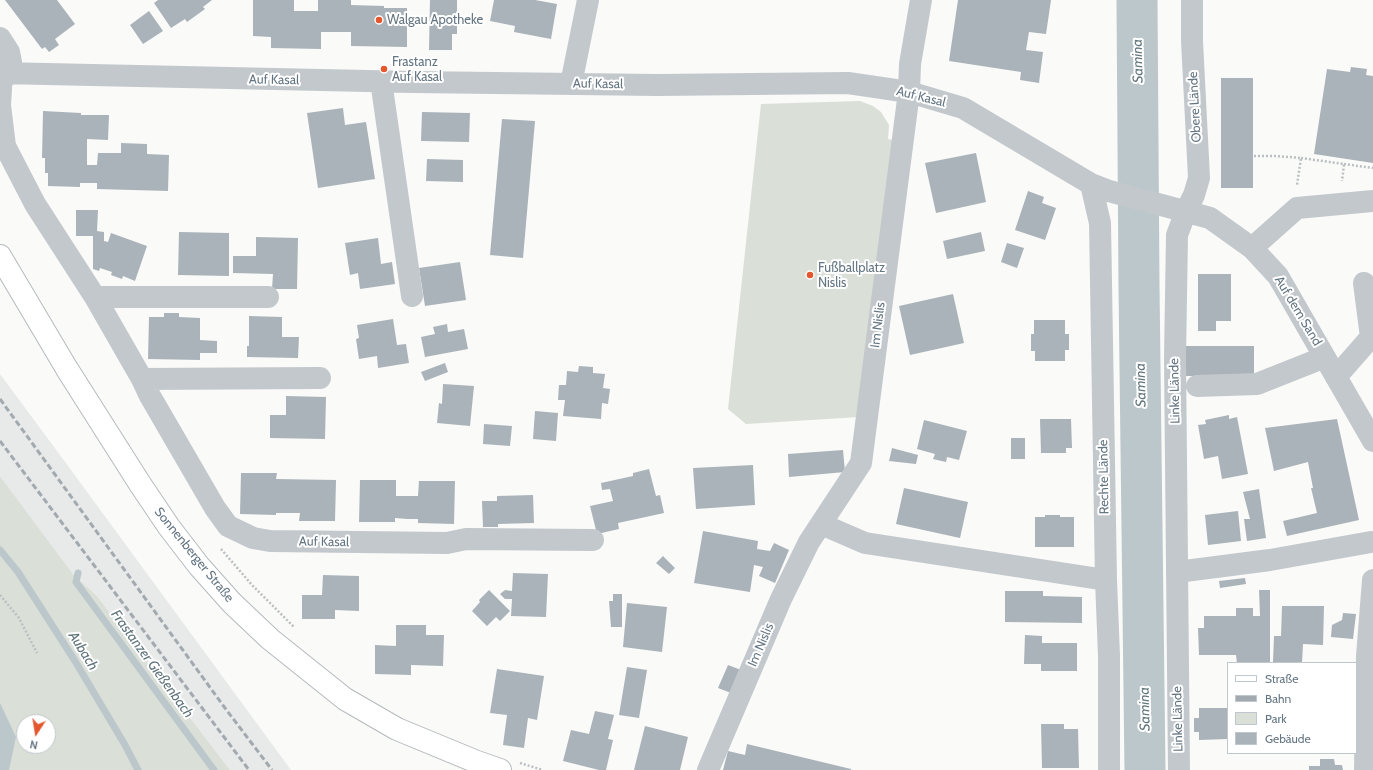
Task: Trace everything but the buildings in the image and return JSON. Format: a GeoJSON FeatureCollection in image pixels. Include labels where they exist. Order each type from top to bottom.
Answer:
{"type":"FeatureCollection","features":[{"type":"Feature","properties":{"kind":"main road","name":"Sonnenberger Straße"},"geometry":{"type":"LineString","coordinates":[[0,256],[67,368],[140,484],[169,527],[199,566],[232,603],[270,638],[345,699],[397,729],[500,770]]}},
{"type":"Feature","properties":{"kind":"street"},"geometry":{"type":"LineString","coordinates":[[571,84],[588,0]]}},
{"type":"Feature","properties":{"kind":"street","name":"Im Nislis"},"geometry":{"type":"LineString","coordinates":[[708,770],[781,599],[809,542],[861,463],[909,92],[910,64],[921,0]]}},
{"type":"Feature","properties":{"kind":"street","name":"Obere Lände"},"geometry":{"type":"LineString","coordinates":[[1177,208],[1194,195],[1199,178],[1192,49],[1192,0]]}},
{"type":"Feature","properties":{"kind":"street"},"geometry":{"type":"LineString","coordinates":[[0,38],[9,52],[11,62],[4,73]]}},
{"type":"Feature","properties":{"kind":"street","name":"Auf Kasal"},"geometry":{"type":"LineString","coordinates":[[593,540],[466,538],[447,543],[270,541],[254,538],[228,526],[215,508],[95,297],[35,204],[5,146],[0,105],[4,73],[571,84],[848,84],[909,92],[963,108],[1100,188],[1177,208]]}},
{"type":"Feature","properties":{"kind":"street"},"geometry":{"type":"LineString","coordinates":[[381,81],[412,296]]}},
{"type":"Feature","properties":{"kind":"street","name":"Rechte Lände"},"geometry":{"type":"LineString","coordinates":[[1100,188],[1106,580],[1109,656],[1109,770]]}},
{"type":"Feature","properties":{"kind":"street"},"geometry":{"type":"LineString","coordinates":[[1252,248],[1297,208],[1373,201]]}},
{"type":"Feature","properties":{"kind":"street","name":"Auf dem Sand"},"geometry":{"type":"LineString","coordinates":[[1177,208],[1210,218],[1252,248],[1278,276],[1373,441]]}},
{"type":"Feature","properties":{"kind":"street","name":"Linke Lände"},"geometry":{"type":"LineString","coordinates":[[1177,208],[1175,358],[1179,770]]}},
{"type":"Feature","properties":{"kind":"street"},"geometry":{"type":"LineString","coordinates":[[1336,377],[1371,337],[1364,283]]}},
{"type":"Feature","properties":{"kind":"street"},"geometry":{"type":"LineString","coordinates":[[95,297],[268,297]]}},
{"type":"Feature","properties":{"kind":"street"},"geometry":{"type":"LineString","coordinates":[[1197,386],[1257,384],[1325,357]]}},
{"type":"Feature","properties":{"kind":"street"},"geometry":{"type":"LineString","coordinates":[[142,379],[320,378]]}},
{"type":"Feature","properties":{"kind":"street"},"geometry":{"type":"LineString","coordinates":[[821,524],[865,542],[1106,580]]}},
{"type":"Feature","properties":{"kind":"street"},"geometry":{"type":"LineString","coordinates":[[1178,572],[1270,560],[1372,544]]}},
{"type":"Feature","properties":{"kind":"street"},"geometry":{"type":"LineString","coordinates":[[1364,770],[1367,656],[1373,580]]}},
{"type":"Feature","properties":{"kind":"path"},"geometry":{"type":"LineString","coordinates":[[1254,156],[1301,158],[1373,168]]}},
{"type":"Feature","properties":{"kind":"path"},"geometry":{"type":"LineString","coordinates":[[1296,190],[1301,158]]}},
{"type":"Feature","properties":{"kind":"path"},"geometry":{"type":"LineString","coordinates":[[1341,186],[1344,164]]}},
{"type":"Feature","properties":{"kind":"path"},"geometry":{"type":"LineString","coordinates":[[0,595],[18,618],[37,653]]}},
{"type":"Feature","properties":{"kind":"shaded area"},"geometry":{"type":"Polygon","coordinates":[[[0,374],[291,770],[230,770],[97,596],[73,574],[0,476],[0,374]]]}},
{"type":"Feature","properties":{"kind":"shaded area"},"geometry":{"type":"Polygon","coordinates":[[[0,703],[16,737],[9,770],[0,770],[0,703]]]}},
{"type":"Feature","properties":{"kind":"green space","name":"Fußballplatz Nislis"},"geometry":{"type":"Polygon","coordinates":[[[860,101],[873,106],[881,112],[889,125],[888,139],[893,140],[859,417],[746,424],[728,409],[761,104],[860,101]]]}},
{"type":"Feature","properties":{"kind":"green space"},"geometry":{"type":"Polygon","coordinates":[[[0,476],[73,574],[97,596],[230,770],[0,770],[0,476]]]}},
{"type":"Feature","properties":{"kind":"waterway","name":"Samina"},"geometry":{"type":"LineString","coordinates":[[1137,0],[1145,770]]}},
{"type":"Feature","properties":{"kind":"waterway","name":"Aubach"},"geometry":{"type":"LineString","coordinates":[[0,550],[18,572],[75,661],[125,745],[138,770]]}},
{"type":"Feature","properties":{"kind":"waterway","name":"Frastanzer Gießenbach"},"geometry":{"type":"LineString","coordinates":[[78,573],[76,582],[214,770]]}},
{"type":"Feature","properties":{"kind":"railway"},"geometry":{"type":"LineString","coordinates":[[0,399],[225,708],[272,770]]}},
{"type":"Feature","properties":{"kind":"railway"},"geometry":{"type":"LineString","coordinates":[[0,441],[249,770]]}},
{"type":"Feature","properties":{"kind":"place","name":"Walgau Apotheke"},"geometry":{"type":"Point","coordinates":[379,20]}},
{"type":"Feature","properties":{"kind":"place","name":"Frastanz Auf Kasal"},"geometry":{"type":"Point","coordinates":[384,69]}},
{"type":"Feature","properties":{"kind":"place","name":"Fußballplatz Nislis"},"geometry":{"type":"Point","coordinates":[810,275]}}]}
